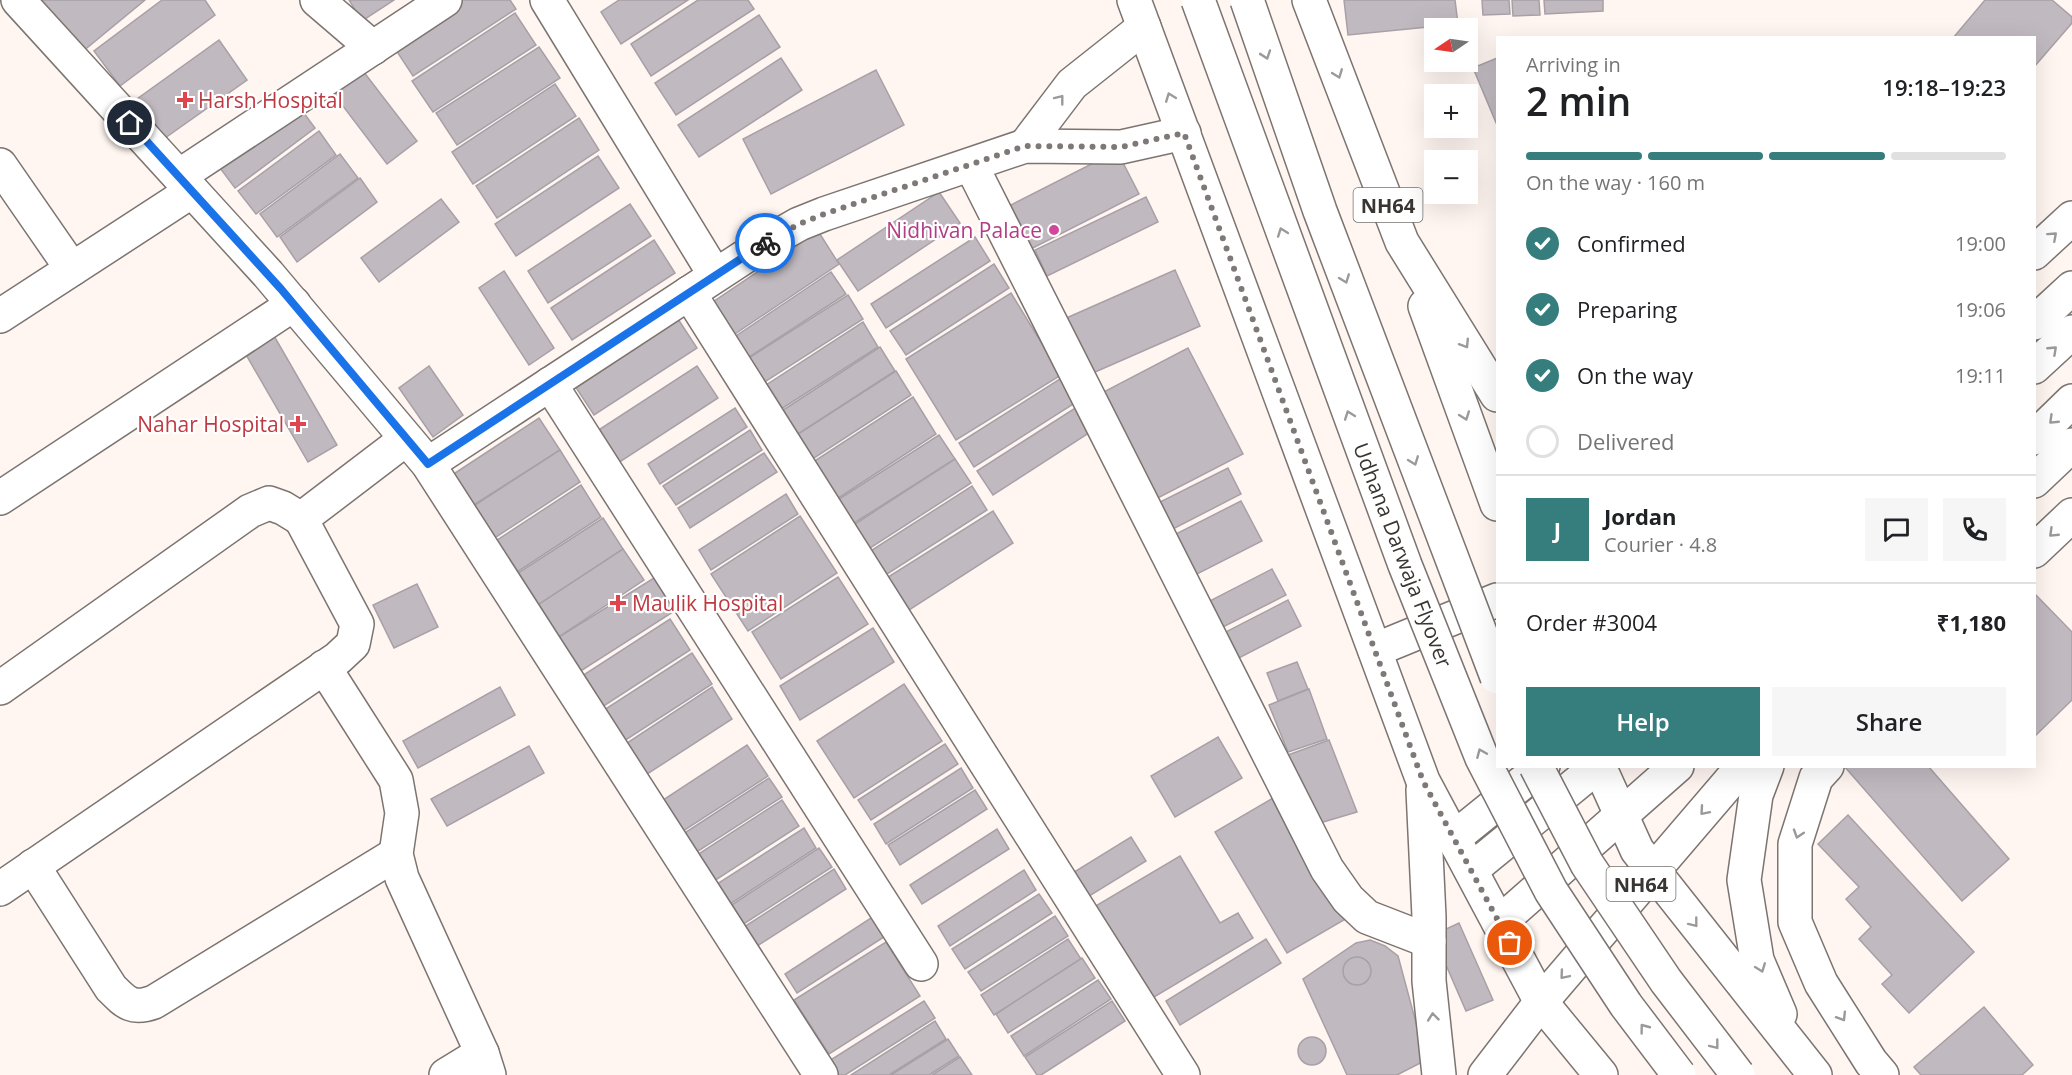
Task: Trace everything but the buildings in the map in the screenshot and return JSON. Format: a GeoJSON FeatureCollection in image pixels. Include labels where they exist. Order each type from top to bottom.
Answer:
{"type":"FeatureCollection","features":[{"type":"Feature","properties":{"kind":"main road"},"geometry":{"type":"LineString","coordinates":[[18,0],[294,304],[428,464],[821,1075]]}},
{"type":"Feature","properties":{"kind":"main road"},"geometry":{"type":"LineString","coordinates":[[317,0],[373,48]]}},
{"type":"Feature","properties":{"kind":"main road"},"geometry":{"type":"LineString","coordinates":[[0,316],[72,269],[373,48],[445,0]]}},
{"type":"Feature","properties":{"kind":"main road"},"geometry":{"type":"LineString","coordinates":[[547,0],[702,284],[1183,1075]]}},
{"type":"Feature","properties":{"kind":"main road","name":"Udhana Darwaja Flyover"},"geometry":{"type":"LineString","coordinates":[[1198,0],[1405,565],[1482,759],[1551,891],[1626,1005],[1680,1075]]}},
{"type":"Feature","properties":{"kind":"main road","name":"Udhana Darwaja Flyover"},"geometry":{"type":"LineString","coordinates":[[1247,0],[1320,211],[1496,674]]}},
{"type":"Feature","properties":{"kind":"main road","name":"NH64"},"geometry":{"type":"LineString","coordinates":[[1309,0],[1402,242],[1496,393]]}},
{"type":"Feature","properties":{"kind":"main road"},"geometry":{"type":"LineString","coordinates":[[1025,146],[1072,84],[1139,14],[1423,781],[1541,1002],[1601,1075]]}},
{"type":"Feature","properties":{"kind":"main road"},"geometry":{"type":"LineString","coordinates":[[428,464],[702,284],[799,224],[1025,146],[1121,147],[1184,133]]}},
{"type":"Feature","properties":{"kind":"main road"},"geometry":{"type":"LineString","coordinates":[[0,165],[72,269]]}},
{"type":"Feature","properties":{"kind":"main road"},"geometry":{"type":"LineString","coordinates":[[971,165],[1327,868],[1348,898],[1367,917],[1429,941]]}},
{"type":"Feature","properties":{"kind":"main road"},"geometry":{"type":"LineString","coordinates":[[2036,251],[2072,219]]}},
{"type":"Feature","properties":{"kind":"main road"},"geometry":{"type":"LineString","coordinates":[[1402,242],[1496,501]]}},
{"type":"Feature","properties":{"kind":"main road"},"geometry":{"type":"LineString","coordinates":[[2036,321],[2072,288]]}},
{"type":"Feature","properties":{"kind":"main road"},"geometry":{"type":"LineString","coordinates":[[0,498],[294,304]]}},
{"type":"Feature","properties":{"kind":"main road"},"geometry":{"type":"LineString","coordinates":[[2036,365],[2072,332]]}},
{"type":"Feature","properties":{"kind":"main road"},"geometry":{"type":"LineString","coordinates":[[550,384],[921,964]]}},
{"type":"Feature","properties":{"kind":"main road"},"geometry":{"type":"LineString","coordinates":[[2036,436],[2072,401]]}},
{"type":"Feature","properties":{"kind":"main road"},"geometry":{"type":"LineString","coordinates":[[301,519],[406,439]]}},
{"type":"Feature","properties":{"kind":"main road"},"geometry":{"type":"LineString","coordinates":[[2036,479],[2072,445]]}},
{"type":"Feature","properties":{"kind":"main road"},"geometry":{"type":"LineString","coordinates":[[0,688],[250,511],[269,503],[301,519],[357,624],[353,644],[338,658],[0,889]]}},
{"type":"Feature","properties":{"kind":"main road"},"geometry":{"type":"LineString","coordinates":[[2036,549],[2072,514]]}},
{"type":"Feature","properties":{"kind":"main road"},"geometry":{"type":"LineString","coordinates":[[1375,650],[1496,600]]}},
{"type":"Feature","properties":{"kind":"main road"},"geometry":{"type":"LineString","coordinates":[[324,667],[396,780],[402,813],[396,854],[402,878],[486,1064],[446,1075]]}},
{"type":"Feature","properties":{"kind":"main road"},"geometry":{"type":"LineString","coordinates":[[1537,768],[1593,873],[1666,981],[1738,1075]]}},
{"type":"Feature","properties":{"kind":"main road"},"geometry":{"type":"LineString","coordinates":[[1454,838],[1541,768]]}},
{"type":"Feature","properties":{"kind":"main road"},"geometry":{"type":"LineString","coordinates":[[1471,870],[1597,768]]}},
{"type":"Feature","properties":{"kind":"main road"},"geometry":{"type":"LineString","coordinates":[[1600,768],[1637,850],[1807,1065]]}},
{"type":"Feature","properties":{"kind":"main road"},"geometry":{"type":"LineString","coordinates":[[1499,923],[1622,817],[1675,768]]}},
{"type":"Feature","properties":{"kind":"main road","name":"NH64"},"geometry":{"type":"LineString","coordinates":[[1541,1002],[1741,768]]}},
{"type":"Feature","properties":{"kind":"main road"},"geometry":{"type":"LineString","coordinates":[[1766,768],[1756,795],[1744,880],[1757,960],[1807,1065]]}},
{"type":"Feature","properties":{"kind":"main road"},"geometry":{"type":"LineString","coordinates":[[1825,768],[1816,778],[1795,844],[1795,922],[1821,983],[1871,1062],[1882,1075]]}},
{"type":"Feature","properties":{"kind":"main road"},"geometry":{"type":"LineString","coordinates":[[1423,781],[1429,981],[1439,1075]]}},
{"type":"Feature","properties":{"kind":"main road"},"geometry":{"type":"LineString","coordinates":[[33,866],[111,988],[126,1003],[141,1006],[154,1002],[396,854]]}},
{"type":"Feature","properties":{"kind":"main road"},"geometry":{"type":"LineString","coordinates":[[1485,1075],[1541,1002]]}},
{"type":"Feature","properties":{"kind":"way so far"},"geometry":{"type":"LineString","coordinates":[[765,243],[799,224],[824,214],[1025,146],[1121,147],[1184,133],[1423,781],[1510,943]]}},
{"type":"Feature","properties":{"kind":"place","name":"Harsh Hospital"},"geometry":{"type":"Point","coordinates":[185,100]}},
{"type":"Feature","properties":{"kind":"place","name":"Nidhivan Palace"},"geometry":{"type":"Point","coordinates":[1054,230]}},
{"type":"Feature","properties":{"kind":"place","name":"Nahar Hospital"},"geometry":{"type":"Point","coordinates":[298,424]}},
{"type":"Feature","properties":{"kind":"place","name":"Maulik Hospital"},"geometry":{"type":"Point","coordinates":[618,603]}},
{"type":"Feature","properties":{"kind":"route"},"geometry":{"type":"LineString","coordinates":[[130,123],[281,289],[428,464],[765,243]]}}]}
